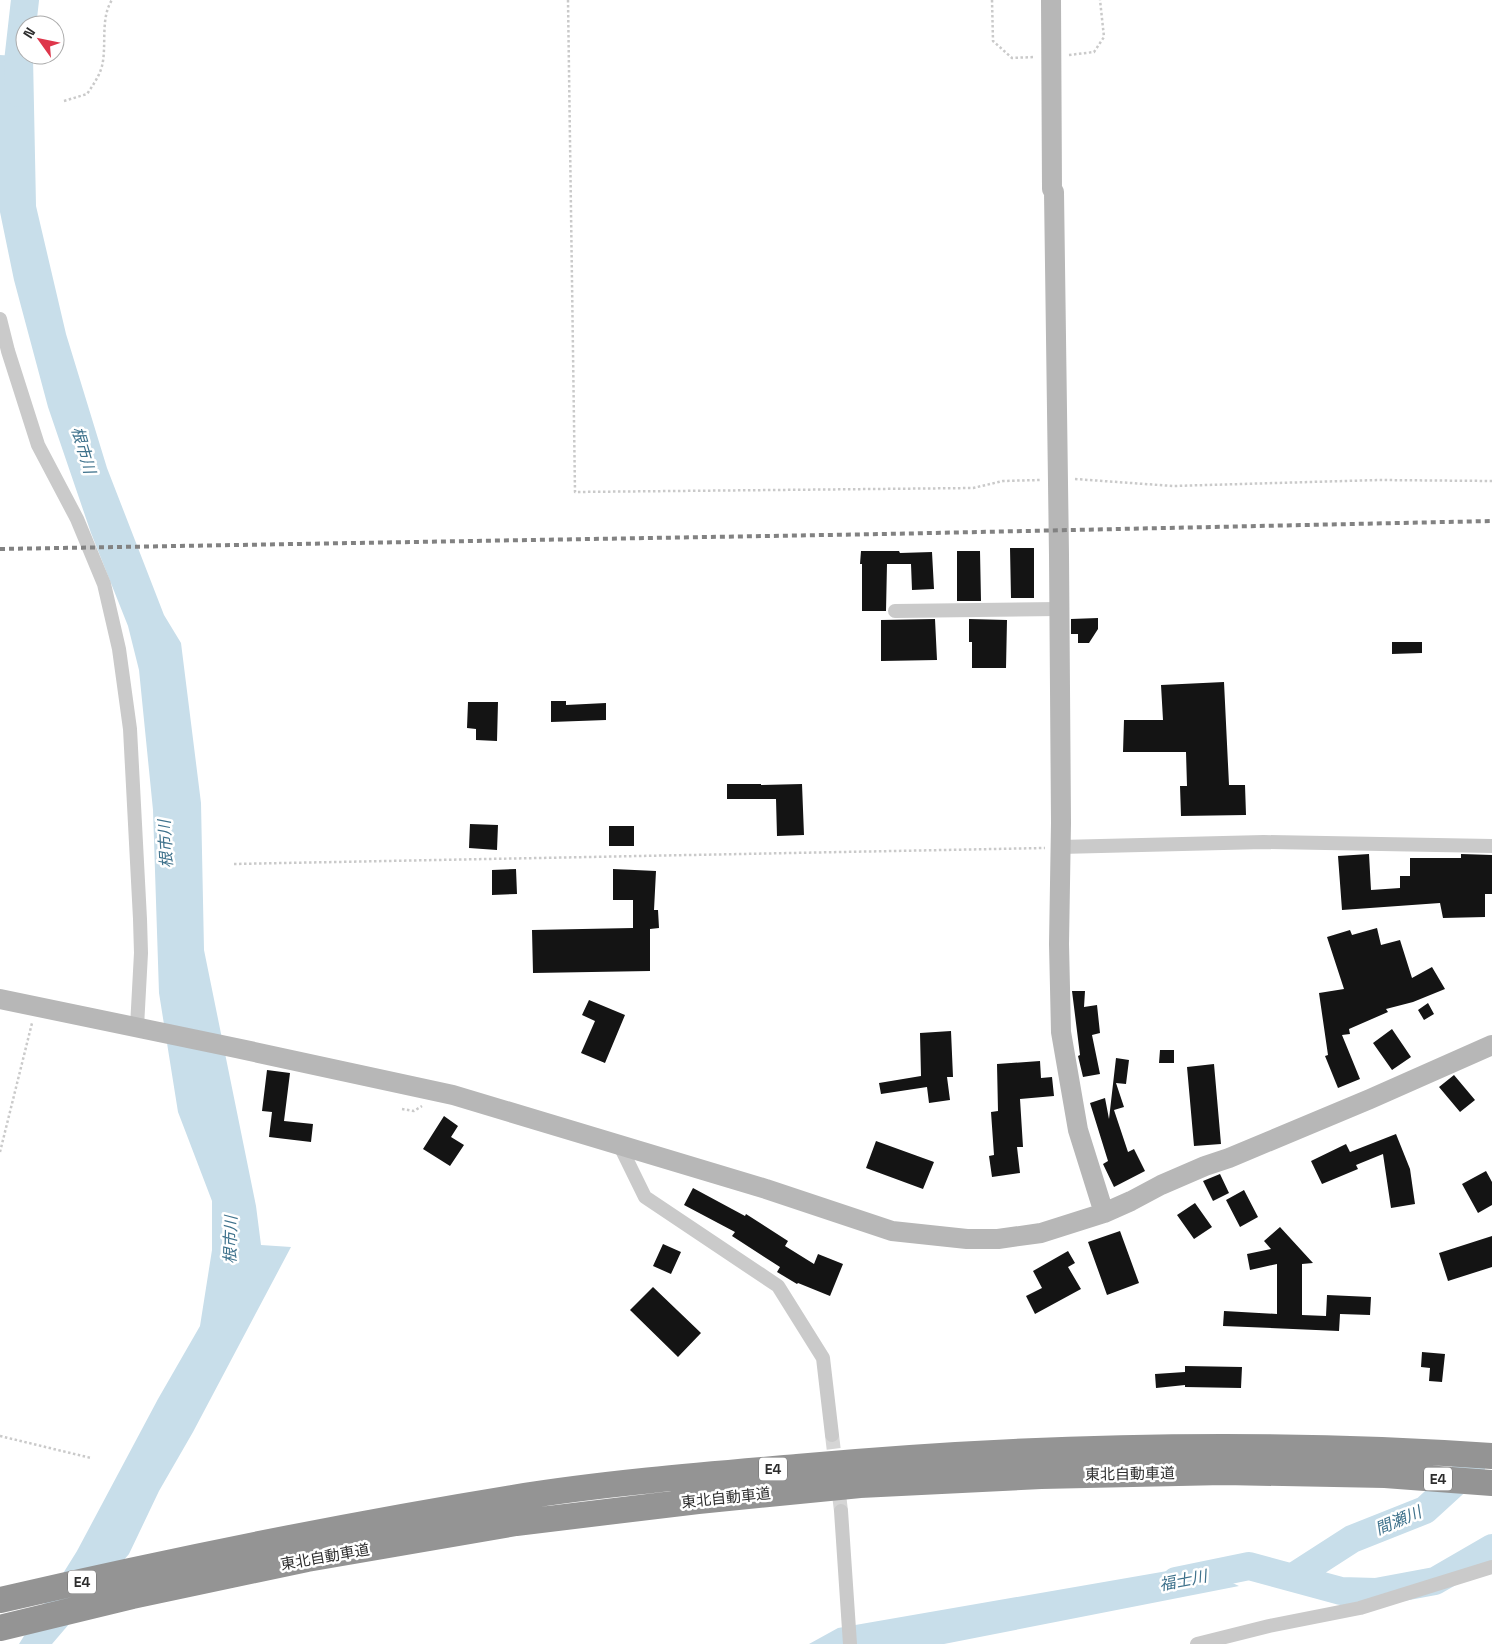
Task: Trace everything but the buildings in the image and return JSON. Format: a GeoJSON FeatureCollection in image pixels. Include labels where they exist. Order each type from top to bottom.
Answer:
{"type":"FeatureCollection","features":[{"type":"Feature","properties":{"kind":"highway","name":"東北自動車道"},"geometry":{"type":"LineString","coordinates":[[9,1598],[146,1567],[305,1535],[515,1498],[692,1476],[857,1461],[1040,1450],[1220,1447],[1406,1450],[1492,1456]]}},
{"type":"Feature","properties":{"kind":"highway","name":"東北自動車道"},"geometry":{"type":"LineString","coordinates":[[3,1627],[132,1596],[307,1559],[516,1523],[698,1501],[860,1485],[1041,1476],[1224,1472],[1384,1475],[1492,1483]]}},
{"type":"Feature","properties":{"kind":"street"},"geometry":{"type":"LineString","coordinates":[[1050,0],[1058,480],[1059,944],[1061,1032],[1078,1130],[1104,1213]]}},
{"type":"Feature","properties":{"kind":"street"},"geometry":{"type":"LineString","coordinates":[[0,319],[8,351],[38,446],[77,518],[104,584],[119,649],[130,729],[145,1028]]}},
{"type":"Feature","properties":{"kind":"street"},"geometry":{"type":"LineString","coordinates":[[895,611],[1059,609]]}},
{"type":"Feature","properties":{"kind":"street"},"geometry":{"type":"LineString","coordinates":[[1060,847],[1264,842],[1492,846]]}},
{"type":"Feature","properties":{"kind":"street"},"geometry":{"type":"LineString","coordinates":[[0,999],[145,1028],[453,1096],[766,1188],[892,1231],[967,1239],[998,1239],[1041,1234],[1104,1213],[1204,1166],[1229,1158],[1370,1100],[1492,1045]]}},
{"type":"Feature","properties":{"kind":"street"},"geometry":{"type":"LineString","coordinates":[[620,1144],[645,1197],[778,1286],[823,1358],[832,1435]]}},
{"type":"Feature","properties":{"kind":"street"},"geometry":{"type":"LineString","coordinates":[[841,1511],[850,1644]]}},
{"type":"Feature","properties":{"kind":"street"},"geometry":{"type":"LineString","coordinates":[[1197,1644],[1269,1626],[1360,1608],[1492,1567]]}},
{"type":"Feature","properties":{"kind":"path"},"geometry":{"type":"LineString","coordinates":[[64,101],[87,94],[96,80],[102,64],[107,16],[112,0]]}},
{"type":"Feature","properties":{"kind":"path"},"geometry":{"type":"LineString","coordinates":[[568,0],[575,492],[973,488],[1003,481],[1081,479],[1173,486],[1379,480],[1492,481]]}},
{"type":"Feature","properties":{"kind":"path"},"geometry":{"type":"LineString","coordinates":[[992,0],[993,41],[1004,53],[1012,58],[1081,55],[1094,52],[1104,37],[1100,0]]}},
{"type":"Feature","properties":{"kind":"path"},"geometry":{"type":"LineString","coordinates":[[234,864],[1060,847]]}},
{"type":"Feature","properties":{"kind":"path"},"geometry":{"type":"LineString","coordinates":[[0,1152],[36,1007]]}},
{"type":"Feature","properties":{"kind":"path"},"geometry":{"type":"LineString","coordinates":[[0,1436],[91,1458]]}},
{"type":"Feature","properties":{"kind":"water"},"geometry":{"type":"Polygon","coordinates":[[[0,55],[15,56],[15,65],[33,65],[36,206],[66,334],[107,468],[164,615],[181,643],[201,803],[204,950],[256,1206],[261,1245],[291,1247],[193,1432],[159,1491],[129,1554],[52,1644],[19,1644],[77,1551],[158,1399],[200,1326],[212,1250],[212,1201],[178,1112],[159,993],[153,810],[139,670],[128,626],[91,533],[48,407],[14,280],[0,212],[0,55]]]}},
{"type":"Feature","properties":{"kind":"water"},"geometry":{"type":"Polygon","coordinates":[[[1196,1566],[1239,1586],[944,1644],[809,1644],[838,1628],[1196,1566]]]}},
{"type":"Feature","properties":{"kind":"waterway","name":"根市川"},"geometry":{"type":"LineString","coordinates":[[19,93],[18,62],[25,0]]}},
{"type":"Feature","properties":{"kind":"waterway","name":"間瀬川"},"geometry":{"type":"LineString","coordinates":[[1293,1577],[1352,1539],[1425,1510],[1471,1468]]}},
{"type":"Feature","properties":{"kind":"waterway","name":"福士川"},"geometry":{"type":"LineString","coordinates":[[1176,1581],[1249,1566],[1341,1591],[1376,1592],[1435,1581],[1492,1548]]}},
{"type":"Feature","properties":{"kind":"tunnel"},"geometry":{"type":"LineString","coordinates":[[832,1435],[841,1511]]}},
{"type":"Feature","properties":{"kind":"railway"},"geometry":{"type":"LineString","coordinates":[[0,549],[885,534],[1492,521]]}}]}
